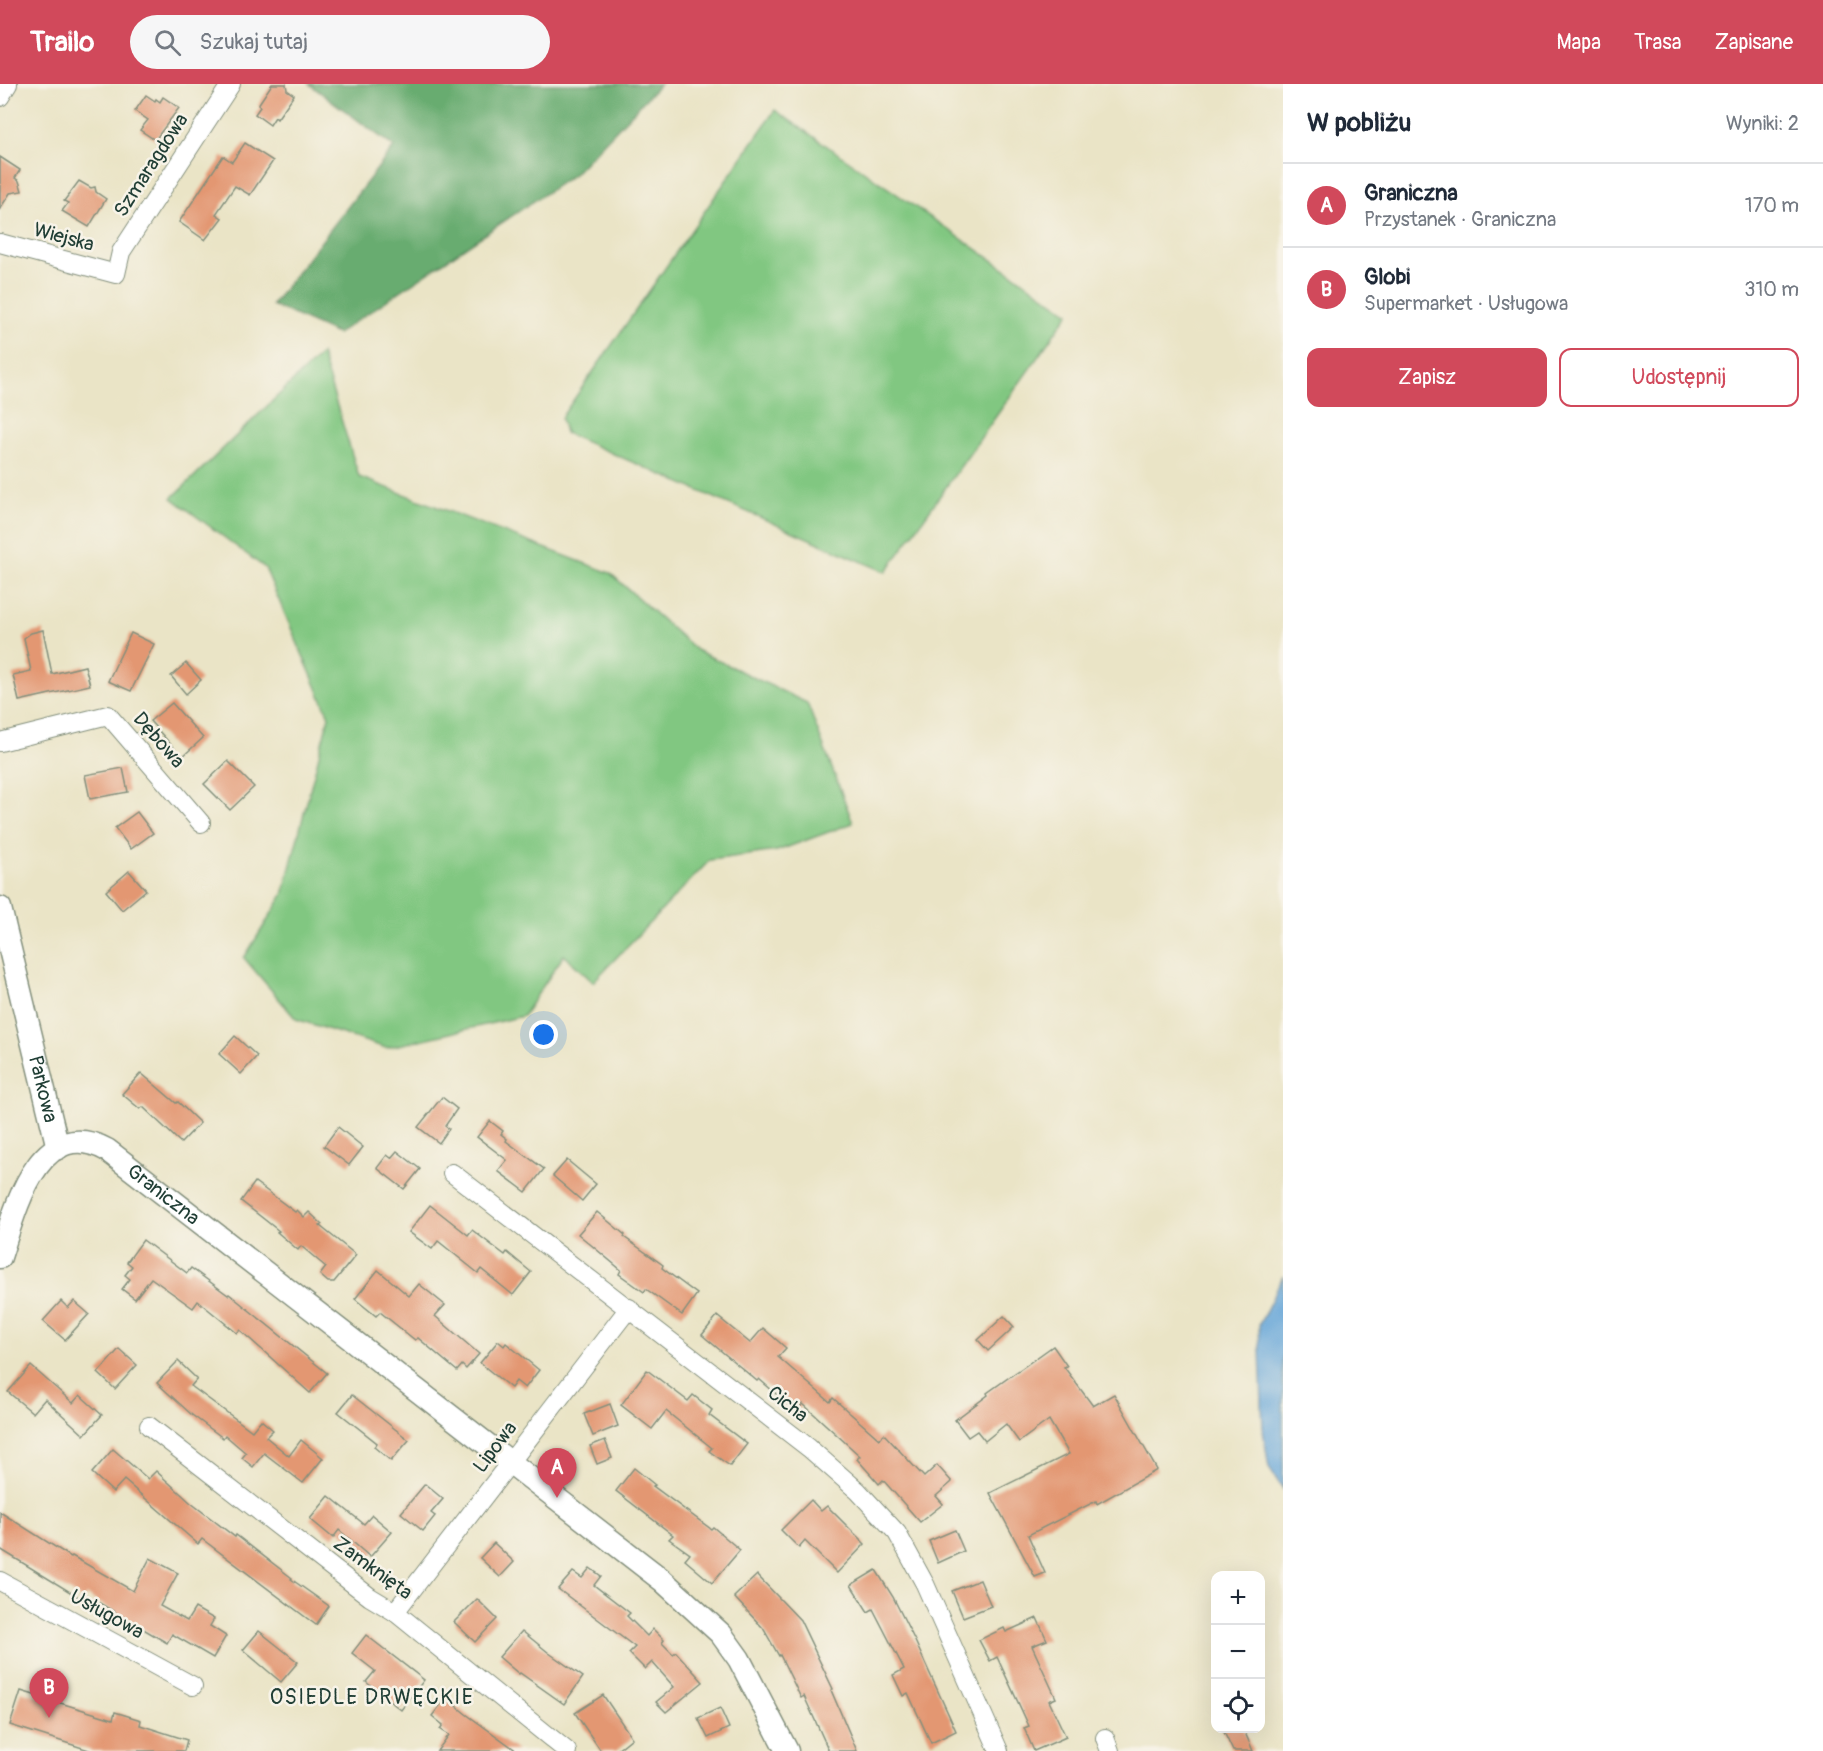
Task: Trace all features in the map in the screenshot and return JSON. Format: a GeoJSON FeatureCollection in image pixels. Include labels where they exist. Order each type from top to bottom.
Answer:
{"type":"FeatureCollection","features":[{"type":"Feature","properties":{"kind":"street"},"geometry":{"type":"LineString","coordinates":[[0,97],[8,84]]}},
{"type":"Feature","properties":{"kind":"street","name":"Szmaragdowa"},"geometry":{"type":"LineString","coordinates":[[116,274],[121,252],[231,84]]}},
{"type":"Feature","properties":{"kind":"street","name":"Wiejska"},"geometry":{"type":"LineString","coordinates":[[0,243],[116,274]]}},
{"type":"Feature","properties":{"kind":"street","name":"Dębowa"},"geometry":{"type":"LineString","coordinates":[[0,742],[108,715],[201,823]]}},
{"type":"Feature","properties":{"kind":"street","name":"Parkowa"},"geometry":{"type":"LineString","coordinates":[[0,908],[58,1148],[46,1157],[27,1180],[20,1194],[0,1257]]}},
{"type":"Feature","properties":{"kind":"street","name":"Graniczna"},"geometry":{"type":"LineString","coordinates":[[58,1148],[78,1141],[98,1145],[107,1150],[662,1580],[721,1634],[750,1677],[787,1751]]}},
{"type":"Feature","properties":{"kind":"street","name":"Cicha"},"geometry":{"type":"LineString","coordinates":[[452,1173],[809,1448],[858,1491],[897,1533],[925,1584],[999,1751]]}},
{"type":"Feature","properties":{"kind":"street","name":"Lipowa"},"geometry":{"type":"LineString","coordinates":[[395,1612],[512,1463],[629,1308]]}},
{"type":"Feature","properties":{"kind":"street","name":"Zamknięta"},"geometry":{"type":"LineString","coordinates":[[149,1426],[370,1597],[395,1612],[567,1751]]}},
{"type":"Feature","properties":{"kind":"street","name":"Usługowa"},"geometry":{"type":"LineString","coordinates":[[0,1581],[193,1686]]}},
{"type":"Feature","properties":{"kind":"green space"},"geometry":{"type":"Polygon","coordinates":[[[309,84],[660,84],[574,174],[337,334],[272,305],[394,147],[309,84]]]}},
{"type":"Feature","properties":{"kind":"green space"},"geometry":{"type":"Polygon","coordinates":[[[775,110],[1069,313],[886,572],[565,433],[561,418],[775,110]]]}},
{"type":"Feature","properties":{"kind":"green space"},"geometry":{"type":"Polygon","coordinates":[[[321,354],[359,477],[610,573],[696,650],[807,703],[853,823],[777,851],[710,860],[593,982],[564,955],[523,1016],[386,1048],[296,1019],[244,958],[283,895],[329,716],[265,568],[172,498],[321,354]]]}},
{"type":"Feature","properties":{"kind":"water"},"geometry":{"type":"Polygon","coordinates":[[[1283,1276],[1283,1489],[1269,1468],[1263,1430],[1259,1325],[1283,1276]]]}},
{"type":"Feature","properties":{"kind":"building"},"geometry":{"type":"Polygon","coordinates":[[[272,84],[286,84],[287,90],[294,95],[270,125],[255,114],[260,107],[258,105],[272,84]]]}},
{"type":"Feature","properties":{"kind":"building"},"geometry":{"type":"Polygon","coordinates":[[[146,95],[160,102],[163,97],[179,108],[155,140],[140,130],[148,120],[135,111],[146,95]]]}},
{"type":"Feature","properties":{"kind":"building"},"geometry":{"type":"Polygon","coordinates":[[[245,143],[273,161],[250,195],[235,186],[216,214],[222,218],[205,240],[179,222],[223,156],[232,162],[245,143]]]}},
{"type":"Feature","properties":{"kind":"building"},"geometry":{"type":"Polygon","coordinates":[[[0,157],[20,170],[15,178],[19,181],[22,191],[10,193],[0,209],[0,157]]]}},
{"type":"Feature","properties":{"kind":"building"},"geometry":{"type":"Polygon","coordinates":[[[79,181],[91,188],[95,187],[96,192],[106,199],[89,227],[62,211],[68,203],[64,201],[79,181]]]}},
{"type":"Feature","properties":{"kind":"building"},"geometry":{"type":"Polygon","coordinates":[[[43,630],[52,674],[85,666],[90,685],[19,701],[13,675],[31,671],[24,638],[31,633],[43,630]]]}},
{"type":"Feature","properties":{"kind":"building"},"geometry":{"type":"Polygon","coordinates":[[[131,633],[154,644],[131,691],[108,681],[131,633]]]}},
{"type":"Feature","properties":{"kind":"building"},"geometry":{"type":"Polygon","coordinates":[[[186,663],[201,680],[186,694],[171,676],[186,663]]]}},
{"type":"Feature","properties":{"kind":"building"},"geometry":{"type":"Polygon","coordinates":[[[172,703],[203,738],[182,757],[150,721],[172,703]]]}},
{"type":"Feature","properties":{"kind":"building"},"geometry":{"type":"Polygon","coordinates":[[[228,761],[254,787],[230,810],[204,784],[228,761]]]}},
{"type":"Feature","properties":{"kind":"building"},"geometry":{"type":"Polygon","coordinates":[[[123,768],[128,792],[90,799],[85,775],[123,768]]]}},
{"type":"Feature","properties":{"kind":"building"},"geometry":{"type":"Polygon","coordinates":[[[137,812],[153,833],[131,849],[115,828],[137,812]]]}},
{"type":"Feature","properties":{"kind":"building"},"geometry":{"type":"Polygon","coordinates":[[[129,871],[146,890],[122,910],[106,891],[129,871]]]}},
{"type":"Feature","properties":{"kind":"building"},"geometry":{"type":"Polygon","coordinates":[[[235,1036],[257,1056],[241,1074],[219,1054],[235,1036]]]}},
{"type":"Feature","properties":{"kind":"building"},"geometry":{"type":"Polygon","coordinates":[[[141,1073],[200,1123],[181,1143],[143,1107],[140,1109],[122,1094],[141,1073]]]}},
{"type":"Feature","properties":{"kind":"building"},"geometry":{"type":"Polygon","coordinates":[[[442,1097],[457,1109],[445,1126],[449,1129],[439,1143],[418,1127],[442,1097]]]}},
{"type":"Feature","properties":{"kind":"building"},"geometry":{"type":"Polygon","coordinates":[[[490,1121],[503,1131],[501,1134],[507,1139],[506,1141],[544,1169],[526,1192],[498,1171],[507,1160],[477,1137],[490,1121]]]}},
{"type":"Feature","properties":{"kind":"building"},"geometry":{"type":"Polygon","coordinates":[[[338,1127],[363,1147],[349,1165],[324,1146],[338,1127]]]}},
{"type":"Feature","properties":{"kind":"building"},"geometry":{"type":"Polygon","coordinates":[[[397,1151],[420,1169],[404,1189],[377,1168],[387,1155],[391,1158],[397,1151]]]}},
{"type":"Feature","properties":{"kind":"building"},"geometry":{"type":"Polygon","coordinates":[[[567,1160],[596,1184],[582,1201],[553,1176],[567,1160]]]}},
{"type":"Feature","properties":{"kind":"building"},"geometry":{"type":"Polygon","coordinates":[[[255,1182],[304,1217],[309,1212],[322,1224],[320,1226],[356,1255],[334,1282],[328,1282],[320,1275],[326,1267],[301,1246],[298,1250],[277,1232],[279,1231],[241,1201],[255,1182]]]}},
{"type":"Feature","properties":{"kind":"building"},"geometry":{"type":"Polygon","coordinates":[[[430,1205],[468,1235],[472,1230],[505,1255],[507,1252],[531,1272],[513,1295],[481,1269],[478,1273],[438,1241],[432,1249],[409,1232],[430,1205]]]}},
{"type":"Feature","properties":{"kind":"building"},"geometry":{"type":"Polygon","coordinates":[[[597,1212],[625,1235],[624,1237],[663,1265],[662,1268],[697,1294],[682,1315],[646,1289],[644,1292],[619,1274],[621,1270],[578,1234],[597,1212]]]}},
{"type":"Feature","properties":{"kind":"building"},"geometry":{"type":"Polygon","coordinates":[[[143,1240],[187,1273],[191,1268],[229,1294],[327,1373],[310,1393],[240,1330],[237,1333],[198,1301],[193,1308],[151,1278],[135,1299],[122,1289],[130,1279],[125,1275],[132,1266],[127,1262],[143,1240]]]}},
{"type":"Feature","properties":{"kind":"building"},"geometry":{"type":"Polygon","coordinates":[[[378,1270],[409,1296],[419,1284],[445,1305],[435,1316],[479,1354],[466,1369],[462,1365],[457,1371],[418,1338],[415,1340],[380,1312],[376,1316],[355,1299],[378,1270]]]}},
{"type":"Feature","properties":{"kind":"building"},"geometry":{"type":"Polygon","coordinates":[[[61,1301],[68,1308],[74,1301],[89,1314],[65,1340],[43,1321],[61,1301]]]}},
{"type":"Feature","properties":{"kind":"building"},"geometry":{"type":"Polygon","coordinates":[[[717,1316],[750,1343],[763,1328],[786,1348],[778,1357],[830,1402],[833,1398],[879,1439],[884,1434],[924,1477],[937,1465],[952,1482],[936,1496],[943,1504],[920,1522],[883,1480],[879,1484],[857,1459],[860,1456],[803,1404],[796,1411],[702,1335],[717,1316]]]}},
{"type":"Feature","properties":{"kind":"building"},"geometry":{"type":"Polygon","coordinates":[[[1004,1316],[1014,1327],[988,1351],[978,1340],[1004,1316]]]}},
{"type":"Feature","properties":{"kind":"building"},"geometry":{"type":"Polygon","coordinates":[[[498,1341],[504,1346],[506,1343],[539,1370],[525,1388],[516,1381],[511,1388],[480,1363],[498,1341]]]}},
{"type":"Feature","properties":{"kind":"building"},"geometry":{"type":"Polygon","coordinates":[[[1053,1346],[1067,1366],[1064,1367],[1093,1406],[1114,1394],[1157,1470],[1097,1504],[1096,1501],[1028,1535],[1045,1573],[1035,1577],[990,1493],[1069,1454],[1049,1420],[1019,1442],[1006,1424],[985,1441],[977,1431],[968,1437],[955,1420],[988,1395],[987,1393],[1053,1346]]]}},
{"type":"Feature","properties":{"kind":"building"},"geometry":{"type":"Polygon","coordinates":[[[119,1349],[137,1365],[115,1389],[98,1373],[119,1349]]]}},
{"type":"Feature","properties":{"kind":"building"},"geometry":{"type":"Polygon","coordinates":[[[178,1361],[197,1379],[191,1386],[252,1431],[261,1420],[273,1430],[266,1437],[289,1456],[301,1440],[323,1458],[303,1483],[264,1453],[253,1467],[242,1458],[246,1453],[225,1435],[223,1438],[192,1415],[157,1383],[178,1361]]]}},
{"type":"Feature","properties":{"kind":"building"},"geometry":{"type":"Polygon","coordinates":[[[31,1366],[73,1403],[80,1395],[102,1415],[84,1435],[45,1399],[33,1413],[8,1392],[31,1366]]]}},
{"type":"Feature","properties":{"kind":"building"},"geometry":{"type":"Polygon","coordinates":[[[647,1370],[688,1401],[693,1395],[712,1410],[709,1415],[747,1444],[730,1466],[709,1451],[712,1448],[666,1411],[652,1429],[621,1405],[647,1370]]]}},
{"type":"Feature","properties":{"kind":"building"},"geometry":{"type":"Polygon","coordinates":[[[352,1395],[409,1440],[391,1461],[374,1447],[377,1443],[338,1412],[352,1395]]]}},
{"type":"Feature","properties":{"kind":"building"},"geometry":{"type":"Polygon","coordinates":[[[610,1404],[618,1426],[593,1436],[584,1414],[610,1404]]]}},
{"type":"Feature","properties":{"kind":"building"},"geometry":{"type":"Polygon","coordinates":[[[605,1440],[612,1458],[597,1464],[590,1446],[605,1440]]]}},
{"type":"Feature","properties":{"kind":"building"},"geometry":{"type":"Polygon","coordinates":[[[113,1449],[148,1479],[156,1471],[191,1503],[329,1606],[316,1625],[202,1539],[198,1544],[124,1480],[113,1492],[92,1473],[113,1449]]]}},
{"type":"Feature","properties":{"kind":"building"},"geometry":{"type":"Polygon","coordinates":[[[634,1468],[655,1485],[653,1486],[711,1529],[713,1527],[740,1550],[712,1583],[685,1560],[690,1554],[669,1539],[673,1535],[616,1491],[634,1468]]]}},
{"type":"Feature","properties":{"kind":"building"},"geometry":{"type":"Polygon","coordinates":[[[425,1484],[443,1499],[431,1513],[435,1516],[423,1531],[401,1513],[425,1484]]]}},
{"type":"Feature","properties":{"kind":"building"},"geometry":{"type":"Polygon","coordinates":[[[329,1496],[364,1524],[372,1515],[392,1532],[370,1557],[339,1530],[333,1538],[310,1519],[329,1496]]]}},
{"type":"Feature","properties":{"kind":"building"},"geometry":{"type":"Polygon","coordinates":[[[811,1500],[821,1511],[827,1506],[865,1544],[837,1573],[805,1541],[799,1548],[781,1530],[811,1500]]]}},
{"type":"Feature","properties":{"kind":"building"},"geometry":{"type":"Polygon","coordinates":[[[0,1512],[71,1557],[133,1591],[150,1558],[178,1573],[160,1606],[187,1621],[195,1608],[214,1619],[210,1626],[226,1636],[213,1658],[172,1634],[167,1643],[86,1595],[83,1600],[0,1549],[0,1512]]]}},
{"type":"Feature","properties":{"kind":"building"},"geometry":{"type":"Polygon","coordinates":[[[955,1530],[964,1551],[938,1563],[929,1541],[955,1530]]]}},
{"type":"Feature","properties":{"kind":"building"},"geometry":{"type":"Polygon","coordinates":[[[494,1543],[514,1562],[500,1577],[480,1558],[494,1543]]]}},
{"type":"Feature","properties":{"kind":"building"},"geometry":{"type":"Polygon","coordinates":[[[590,1568],[601,1576],[594,1585],[630,1613],[627,1616],[647,1636],[653,1629],[664,1640],[662,1643],[673,1654],[676,1652],[703,1682],[666,1712],[656,1702],[674,1687],[652,1662],[645,1669],[629,1653],[635,1647],[558,1589],[573,1572],[582,1578],[590,1568]]]}},
{"type":"Feature","properties":{"kind":"building"},"geometry":{"type":"Polygon","coordinates":[[[876,1570],[893,1597],[915,1641],[956,1731],[931,1743],[908,1693],[903,1696],[893,1675],[904,1669],[873,1609],[868,1612],[851,1585],[876,1570]]]}},
{"type":"Feature","properties":{"kind":"building"},"geometry":{"type":"Polygon","coordinates":[[[757,1575],[800,1620],[833,1689],[831,1690],[857,1751],[829,1751],[804,1696],[801,1698],[780,1655],[763,1628],[734,1597],[757,1575]]]}},
{"type":"Feature","properties":{"kind":"building"},"geometry":{"type":"Polygon","coordinates":[[[980,1580],[991,1606],[963,1617],[952,1591],[980,1580]]]}},
{"type":"Feature","properties":{"kind":"building"},"geometry":{"type":"Polygon","coordinates":[[[477,1599],[497,1619],[475,1642],[454,1622],[477,1599]]]}},
{"type":"Feature","properties":{"kind":"building"},"geometry":{"type":"Polygon","coordinates":[[[1037,1618],[1047,1640],[1032,1646],[1056,1698],[1049,1701],[1066,1737],[1034,1751],[1024,1728],[1029,1726],[997,1657],[990,1661],[979,1640],[1004,1628],[1006,1632],[1037,1618]]]}},
{"type":"Feature","properties":{"kind":"building"},"geometry":{"type":"Polygon","coordinates":[[[259,1631],[298,1662],[281,1682],[243,1650],[259,1631]]]}},
{"type":"Feature","properties":{"kind":"building"},"geometry":{"type":"Polygon","coordinates":[[[522,1631],[583,1677],[564,1704],[519,1674],[499,1657],[522,1631]]]}},
{"type":"Feature","properties":{"kind":"building"},"geometry":{"type":"Polygon","coordinates":[[[366,1635],[424,1680],[401,1710],[366,1682],[375,1671],[352,1653],[366,1635]]]}},
{"type":"Feature","properties":{"kind":"building"},"geometry":{"type":"Polygon","coordinates":[[[21,1691],[113,1719],[115,1712],[141,1720],[140,1725],[187,1740],[184,1751],[92,1751],[10,1725],[21,1691]]]}},
{"type":"Feature","properties":{"kind":"building"},"geometry":{"type":"Polygon","coordinates":[[[603,1695],[632,1738],[616,1751],[601,1751],[575,1713],[603,1695]]]}},
{"type":"Feature","properties":{"kind":"building"},"geometry":{"type":"Polygon","coordinates":[[[446,1698],[517,1751],[437,1751],[449,1735],[440,1729],[443,1725],[432,1716],[446,1698]]]}},
{"type":"Feature","properties":{"kind":"building"},"geometry":{"type":"Polygon","coordinates":[[[720,1708],[729,1728],[708,1738],[698,1718],[720,1708]]]}},
{"type":"Feature","properties":{"kind":"building"},"geometry":{"type":"Polygon","coordinates":[[[1224,1733],[1245,1733],[1253,1751],[1233,1751],[1224,1733]]]}},
{"type":"Feature","properties":{"kind":"place","name":"Graniczna"},"geometry":{"type":"Point","coordinates":[557,1498]}},
{"type":"Feature","properties":{"kind":"place","name":"Globi"},"geometry":{"type":"Point","coordinates":[49,1718]}},
{"type":"Feature","properties":{"kind":"district","name":"OSIEDLE DRWĘCKIE"},"geometry":{"type":"Point","coordinates":[372,1697]}}]}
